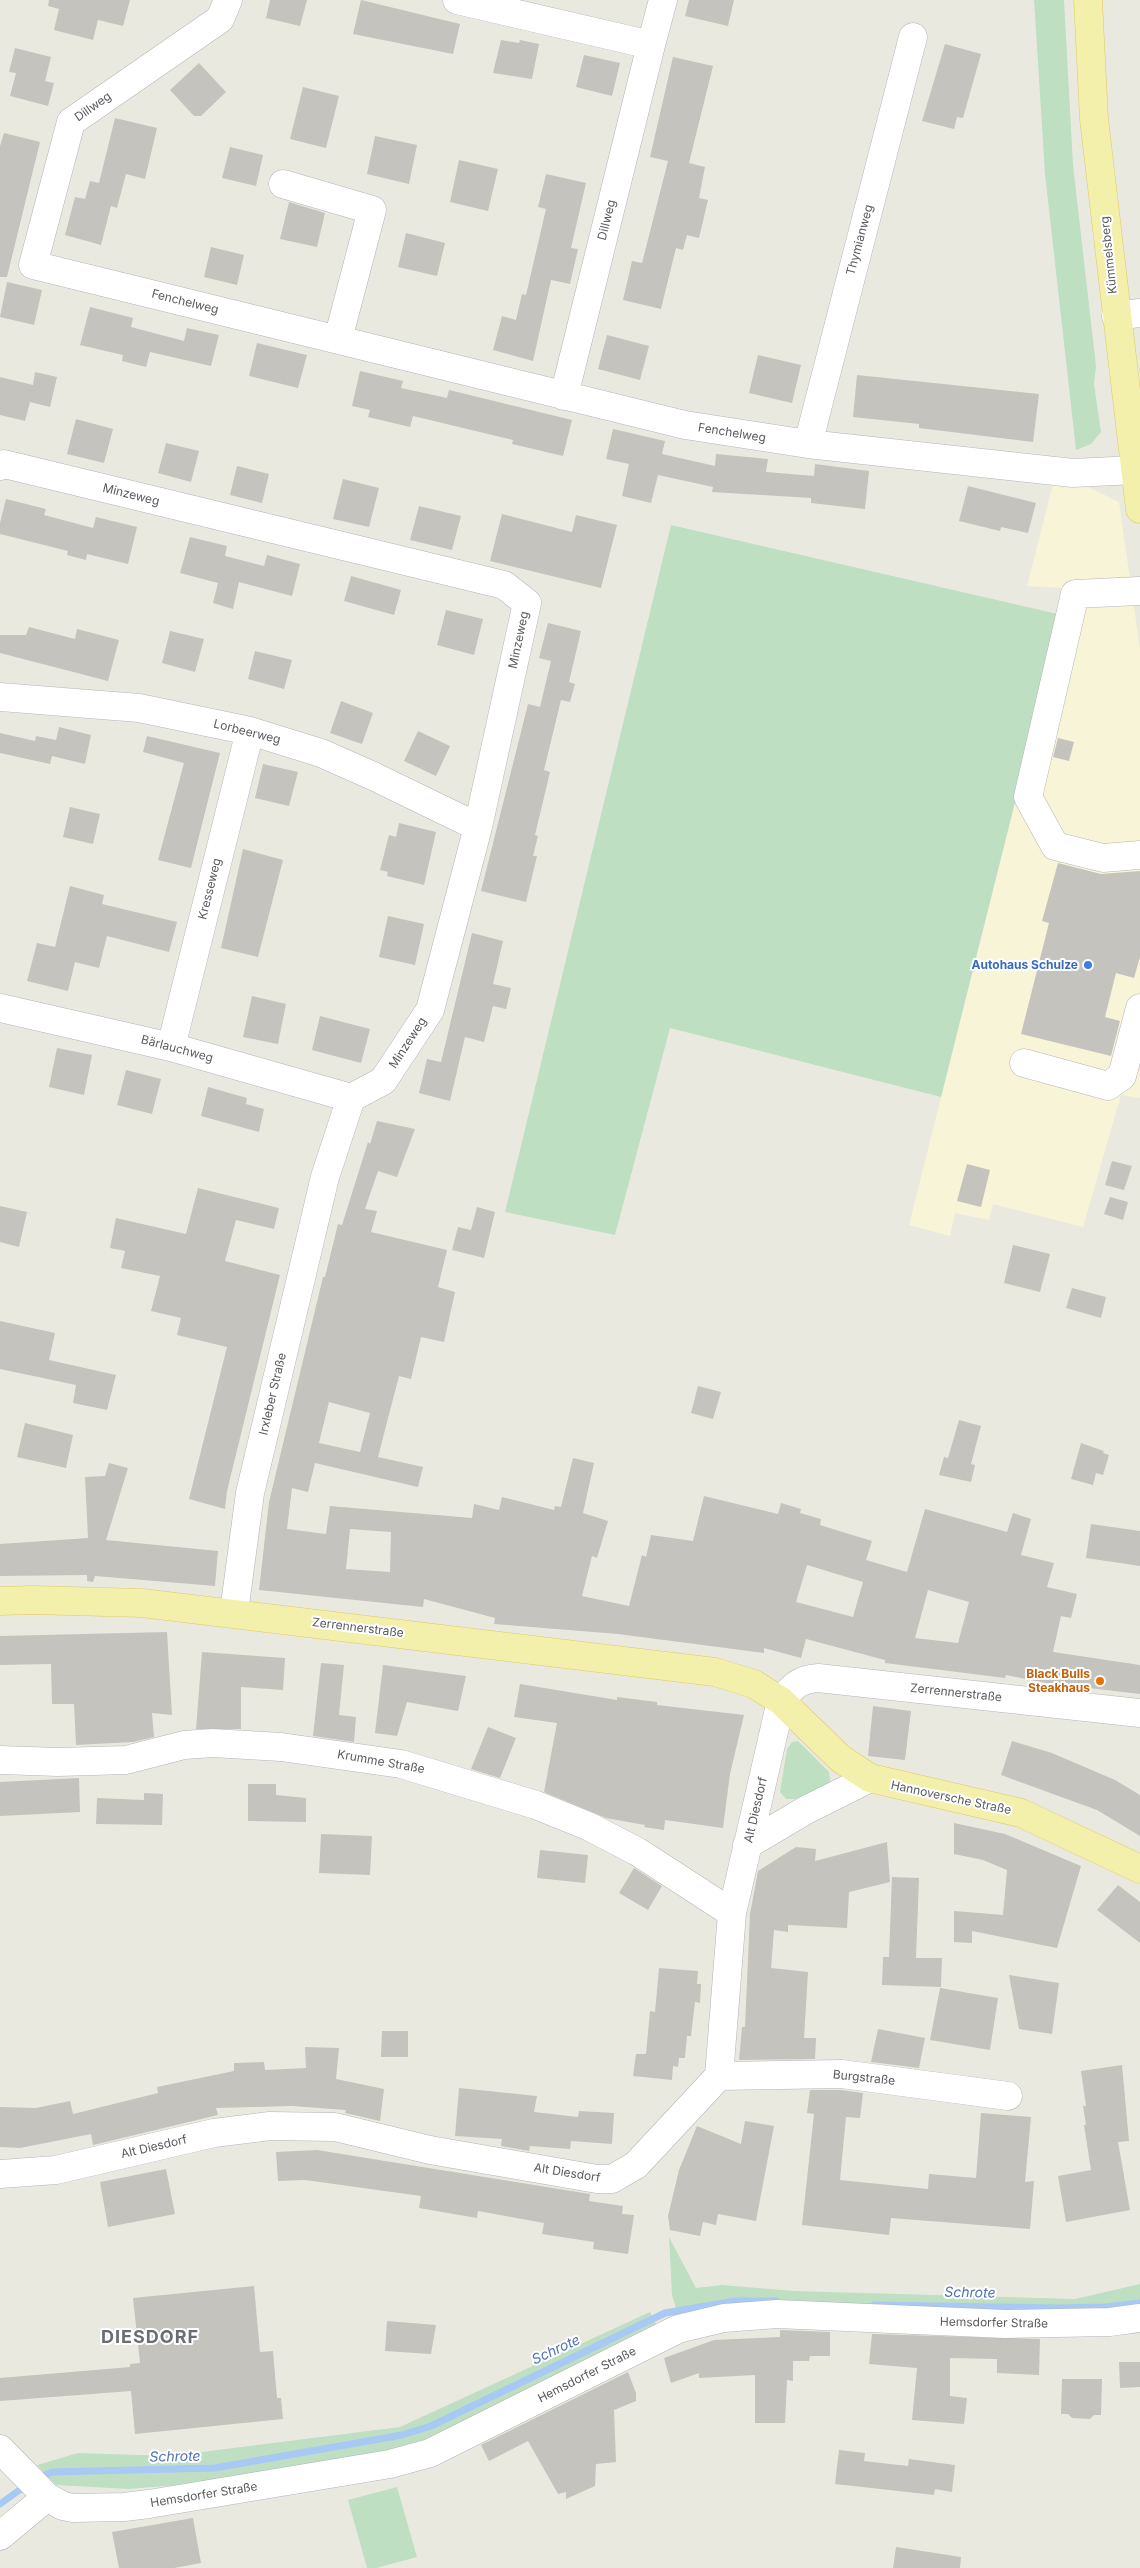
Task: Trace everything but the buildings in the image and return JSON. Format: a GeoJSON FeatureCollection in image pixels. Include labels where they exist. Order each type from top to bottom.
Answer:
{"type":"FeatureCollection","features":[{"type":"Feature","properties":{"kind":"main road","name":"Kümmelsberg"},"geometry":{"type":"LineString","coordinates":[[1088,0],[1094,119],[1128,314],[1135,470],[1140,509]]}},
{"type":"Feature","properties":{"kind":"main road","name":"Zerrennerstraße"},"geometry":{"type":"LineString","coordinates":[[0,1601],[108,1601],[234,1612],[715,1672]]}},
{"type":"Feature","properties":{"kind":"main road","name":"Hannoversche Straße"},"geometry":{"type":"LineString","coordinates":[[715,1672],[754,1684],[782,1701],[841,1759],[870,1778],[1021,1813],[1140,1868]]}},
{"type":"Feature","properties":{"kind":"street","name":"Dillweg"},"geometry":{"type":"LineString","coordinates":[[33,265],[71,122],[220,19],[228,0]]}},
{"type":"Feature","properties":{"kind":"street"},"geometry":{"type":"LineString","coordinates":[[457,0],[651,45]]}},
{"type":"Feature","properties":{"kind":"street","name":"Dillweg"},"geometry":{"type":"LineString","coordinates":[[564,396],[663,0]]}},
{"type":"Feature","properties":{"kind":"street","name":"Thymianweg"},"geometry":{"type":"LineString","coordinates":[[808,444],[913,37]]}},
{"type":"Feature","properties":{"kind":"street"},"geometry":{"type":"LineString","coordinates":[[283,184],[372,210],[338,339]]}},
{"type":"Feature","properties":{"kind":"street","name":"Fenchelweg"},"geometry":{"type":"LineString","coordinates":[[33,265],[685,426],[808,444],[1073,473],[1135,470]]}},
{"type":"Feature","properties":{"kind":"street","name":"Minzeweg"},"geometry":{"type":"LineString","coordinates":[[0,466],[4,464],[504,585],[526,603],[478,827],[430,1010],[383,1081],[351,1098]]}},
{"type":"Feature","properties":{"kind":"street"},"geometry":{"type":"LineString","coordinates":[[1140,591],[1075,594],[1028,797],[1055,846],[1103,858],[1140,855]]}},
{"type":"Feature","properties":{"kind":"street","name":"Lorbeerweg"},"geometry":{"type":"LineString","coordinates":[[0,697],[139,708],[250,731],[321,753],[478,827]]}},
{"type":"Feature","properties":{"kind":"street","name":"Kresseweg"},"geometry":{"type":"LineString","coordinates":[[171,1047],[250,731]]}},
{"type":"Feature","properties":{"kind":"street","name":"Bärlauchweg"},"geometry":{"type":"LineString","coordinates":[[0,1008],[171,1047],[351,1098]]}},
{"type":"Feature","properties":{"kind":"street"},"geometry":{"type":"LineString","coordinates":[[1024,1064],[1108,1086],[1122,1076],[1140,1008]]}},
{"type":"Feature","properties":{"kind":"street","name":"Irxleber Straße"},"geometry":{"type":"LineString","coordinates":[[234,1612],[250,1493],[325,1177],[351,1098]]}},
{"type":"Feature","properties":{"kind":"street","name":"Zerrennerstraße"},"geometry":{"type":"LineString","coordinates":[[782,1701],[795,1684],[804,1680],[818,1678],[1140,1713]]}},
{"type":"Feature","properties":{"kind":"street","name":"Alt Diesdorf"},"geometry":{"type":"LineString","coordinates":[[0,2174],[56,2170],[214,2133],[270,2126],[335,2127],[430,2150],[612,2180],[636,2165],[719,2076],[732,1913],[782,1701]]}},
{"type":"Feature","properties":{"kind":"street","name":"Krumme Straße"},"geometry":{"type":"LineString","coordinates":[[0,1760],[58,1762],[126,1760],[184,1745],[213,1743],[281,1747],[401,1764],[517,1799],[580,1822],[638,1852],[732,1913]]}},
{"type":"Feature","properties":{"kind":"street"},"geometry":{"type":"LineString","coordinates":[[747,1845],[806,1810],[870,1778]]}},
{"type":"Feature","properties":{"kind":"street","name":"Burgstraße"},"geometry":{"type":"LineString","coordinates":[[719,2076],[842,2074],[1008,2096]]}},
{"type":"Feature","properties":{"kind":"street","name":"Hemsdorfer Straße"},"geometry":{"type":"LineString","coordinates":[[9,2458],[47,2497],[63,2506],[73,2508],[124,2507],[415,2458],[678,2329],[724,2318],[795,2314],[1004,2324],[1110,2322],[1140,2318]]}},
{"type":"Feature","properties":{"kind":"street"},"geometry":{"type":"LineString","coordinates":[[0,2536],[47,2497]]}},
{"type":"Feature","properties":{"kind":"shaded area"},"geometry":{"type":"Polygon","coordinates":[[[1053,484],[1084,485],[1119,502],[1140,649],[1140,1098],[1121,1095],[1083,1227],[993,1204],[989,1220],[955,1213],[950,1236],[909,1225],[1062,615],[1067,588],[1027,586],[1053,484]]]}},
{"type":"Feature","properties":{"kind":"green space"},"geometry":{"type":"Polygon","coordinates":[[[1034,0],[1064,0],[1073,165],[1096,366],[1094,384],[1101,432],[1091,444],[1076,450],[1045,174],[1034,0]]]}},
{"type":"Feature","properties":{"kind":"green space"},"geometry":{"type":"Polygon","coordinates":[[[671,525],[1062,615],[941,1097],[670,1028],[615,1235],[505,1212],[671,525]]]}},
{"type":"Feature","properties":{"kind":"green space"},"geometry":{"type":"Polygon","coordinates":[[[798,1741],[829,1772],[830,1781],[827,1785],[795,1799],[786,1799],[780,1792],[787,1749],[792,1742],[798,1741]]]}},
{"type":"Feature","properties":{"kind":"green space"},"geometry":{"type":"Polygon","coordinates":[[[669,2237],[696,2288],[722,2285],[794,2291],[1075,2299],[1140,2284],[1140,2305],[1079,2313],[710,2308],[678,2315],[672,2295],[669,2237]]]}},
{"type":"Feature","properties":{"kind":"green space"},"geometry":{"type":"Polygon","coordinates":[[[650,2312],[659,2330],[408,2447],[215,2482],[128,2489],[56,2485],[37,2465],[78,2453],[170,2456],[400,2427],[650,2312]]]}},
{"type":"Feature","properties":{"kind":"green space"},"geometry":{"type":"Polygon","coordinates":[[[397,2487],[417,2557],[376,2568],[367,2568],[348,2500],[397,2487]]]}},
{"type":"Feature","properties":{"kind":"waterway","name":"Schrote"},"geometry":{"type":"LineString","coordinates":[[37,2479],[52,2472],[215,2468],[402,2435],[431,2426],[665,2313],[735,2301],[776,2301]]}},
{"type":"Feature","properties":{"kind":"waterway","name":"Schrote"},"geometry":{"type":"LineString","coordinates":[[874,2305],[1059,2308],[1105,2307],[1140,2303]]}},
{"type":"Feature","properties":{"kind":"waterway","name":"Schrote"},"geometry":{"type":"LineString","coordinates":[[0,2504],[28,2484]]}},
{"type":"Feature","properties":{"kind":"place","name":"Autohaus Schulze"},"geometry":{"type":"Point","coordinates":[1088,965]}},
{"type":"Feature","properties":{"kind":"place","name":"Black Bulls Steakhaus"},"geometry":{"type":"Point","coordinates":[1100,1681]}},
{"type":"Feature","properties":{"kind":"district","name":"DIESDORF"},"geometry":{"type":"Point","coordinates":[150,2338]}}]}
